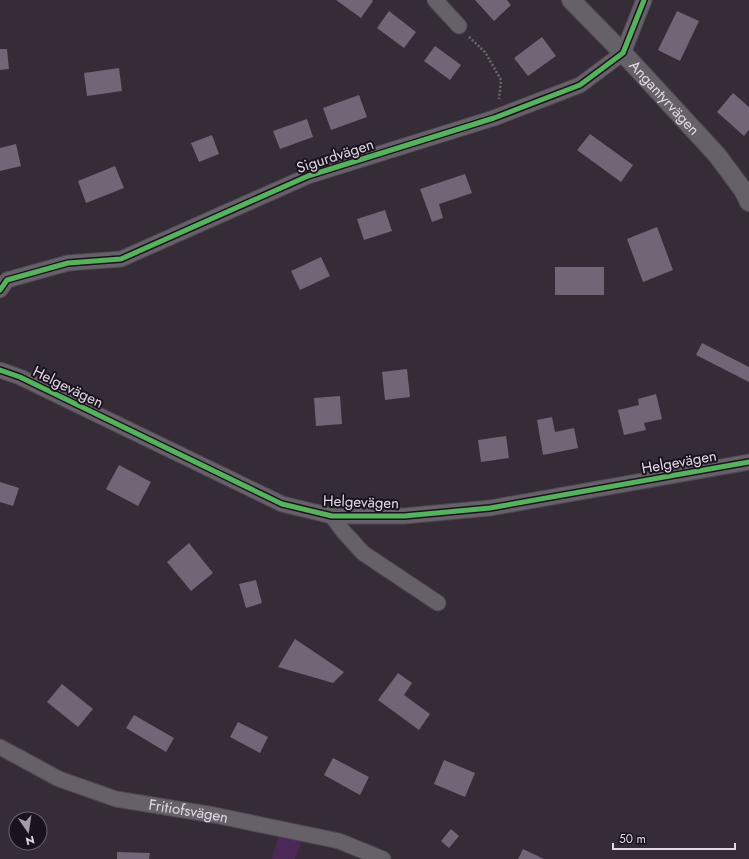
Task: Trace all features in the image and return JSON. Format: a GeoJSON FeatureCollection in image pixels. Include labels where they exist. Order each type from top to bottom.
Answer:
{"type":"FeatureCollection","features":[{"type":"Feature","properties":{"kind":"street"},"geometry":{"type":"LineString","coordinates":[[435,0],[459,26]]}},
{"type":"Feature","properties":{"kind":"street","name":"Angantyrvägen"},"geometry":{"type":"LineString","coordinates":[[571,0],[623,53],[717,154],[747,194]]}},
{"type":"Feature","properties":{"kind":"street"},"geometry":{"type":"LineString","coordinates":[[623,53],[644,0]]}},
{"type":"Feature","properties":{"kind":"street","name":"Sigurdvägen"},"geometry":{"type":"LineString","coordinates":[[0,290],[7,280],[68,263],[121,259],[308,176],[509,112],[580,85],[623,53]]}},
{"type":"Feature","properties":{"kind":"street","name":"Helgevägen"},"geometry":{"type":"LineString","coordinates":[[0,370],[20,377],[282,504],[332,516],[404,516],[490,508],[749,462]]}},
{"type":"Feature","properties":{"kind":"street","name":"Helgevägen"},"geometry":{"type":"LineString","coordinates":[[332,516],[343,531],[363,553],[438,603]]}},
{"type":"Feature","properties":{"kind":"street","name":"Fritiofsvägen"},"geometry":{"type":"LineString","coordinates":[[0,747],[59,779],[116,799],[214,815],[339,841],[383,859]]}},
{"type":"Feature","properties":{"kind":"path"},"geometry":{"type":"LineString","coordinates":[[459,26],[485,52],[500,80],[498,102]]}},
{"type":"Feature","properties":{"kind":"shaded area"},"geometry":{"type":"Polygon","coordinates":[[[279,834],[303,837],[295,859],[272,859],[279,834]]]}},
{"type":"Feature","properties":{"kind":"building"},"geometry":{"type":"Polygon","coordinates":[[[336,0],[372,0],[373,1],[361,18],[336,0]]]}},
{"type":"Feature","properties":{"kind":"building"},"geometry":{"type":"Polygon","coordinates":[[[475,0],[507,0],[511,5],[494,21],[475,0]]]}},
{"type":"Feature","properties":{"kind":"building"},"geometry":{"type":"Polygon","coordinates":[[[389,11],[416,32],[404,48],[377,28],[389,11]]]}},
{"type":"Feature","properties":{"kind":"building"},"geometry":{"type":"Polygon","coordinates":[[[677,11],[699,21],[680,61],[658,50],[677,11]]]}},
{"type":"Feature","properties":{"kind":"building"},"geometry":{"type":"Polygon","coordinates":[[[542,37],[556,56],[528,76],[514,58],[542,37]]]}},
{"type":"Feature","properties":{"kind":"building"},"geometry":{"type":"Polygon","coordinates":[[[435,46],[461,65],[450,80],[424,61],[435,46]]]}},
{"type":"Feature","properties":{"kind":"building"},"geometry":{"type":"Polygon","coordinates":[[[0,49],[7,49],[9,69],[0,70],[0,49]]]}},
{"type":"Feature","properties":{"kind":"building"},"geometry":{"type":"Polygon","coordinates":[[[119,68],[122,91],[87,96],[84,73],[119,68]]]}},
{"type":"Feature","properties":{"kind":"building"},"geometry":{"type":"Polygon","coordinates":[[[733,93],[749,107],[749,130],[744,136],[717,112],[733,93]]]}},
{"type":"Feature","properties":{"kind":"building"},"geometry":{"type":"Polygon","coordinates":[[[359,95],[367,117],[331,130],[323,108],[359,95]]]}},
{"type":"Feature","properties":{"kind":"building"},"geometry":{"type":"Polygon","coordinates":[[[307,119],[313,137],[280,149],[273,131],[307,119]]]}},
{"type":"Feature","properties":{"kind":"building"},"geometry":{"type":"Polygon","coordinates":[[[590,134],[633,165],[621,182],[577,150],[590,134]]]}},
{"type":"Feature","properties":{"kind":"building"},"geometry":{"type":"Polygon","coordinates":[[[212,135],[219,154],[199,162],[191,143],[212,135]]]}},
{"type":"Feature","properties":{"kind":"building"},"geometry":{"type":"Polygon","coordinates":[[[16,144],[21,166],[0,171],[0,148],[16,144]]]}},
{"type":"Feature","properties":{"kind":"building"},"geometry":{"type":"Polygon","coordinates":[[[115,166],[124,188],[86,203],[78,181],[115,166]]]}},
{"type":"Feature","properties":{"kind":"building"},"geometry":{"type":"Polygon","coordinates":[[[465,174],[472,193],[439,204],[443,218],[432,222],[420,189],[465,174]]]}},
{"type":"Feature","properties":{"kind":"building"},"geometry":{"type":"Polygon","coordinates":[[[385,210],[392,231],[364,240],[357,219],[385,210]]]}},
{"type":"Feature","properties":{"kind":"building"},"geometry":{"type":"Polygon","coordinates":[[[657,227],[673,270],[643,282],[627,239],[657,227]]]}},
{"type":"Feature","properties":{"kind":"building"},"geometry":{"type":"Polygon","coordinates":[[[321,257],[330,276],[300,290],[291,271],[321,257]]]}},
{"type":"Feature","properties":{"kind":"building"},"geometry":{"type":"Polygon","coordinates":[[[555,267],[604,267],[604,295],[555,295],[555,267]]]}},
{"type":"Feature","properties":{"kind":"building"},"geometry":{"type":"Polygon","coordinates":[[[702,343],[749,367],[749,382],[696,355],[702,343]]]}},
{"type":"Feature","properties":{"kind":"building"},"geometry":{"type":"Polygon","coordinates":[[[407,369],[410,397],[385,400],[382,372],[407,369]]]}},
{"type":"Feature","properties":{"kind":"building"},"geometry":{"type":"Polygon","coordinates":[[[656,394],[662,419],[644,423],[646,430],[624,435],[618,410],[639,405],[638,399],[656,394]]]}},
{"type":"Feature","properties":{"kind":"building"},"geometry":{"type":"Polygon","coordinates":[[[340,396],[342,424],[316,426],[314,398],[340,396]]]}},
{"type":"Feature","properties":{"kind":"building"},"geometry":{"type":"Polygon","coordinates":[[[552,417],[555,432],[574,428],[578,448],[543,455],[537,420],[552,417]]]}},
{"type":"Feature","properties":{"kind":"building"},"geometry":{"type":"Polygon","coordinates":[[[506,436],[509,458],[481,462],[478,440],[506,436]]]}},
{"type":"Feature","properties":{"kind":"building"},"geometry":{"type":"Polygon","coordinates":[[[119,465],[151,482],[138,506],[106,489],[119,465]]]}},
{"type":"Feature","properties":{"kind":"building"},"geometry":{"type":"Polygon","coordinates":[[[0,482],[19,488],[13,506],[0,502],[0,482]]]}},
{"type":"Feature","properties":{"kind":"building"},"geometry":{"type":"Polygon","coordinates":[[[189,543],[213,573],[191,591],[167,562],[189,543]]]}},
{"type":"Feature","properties":{"kind":"building"},"geometry":{"type":"Polygon","coordinates":[[[256,580],[262,603],[246,608],[239,584],[256,580]]]}},
{"type":"Feature","properties":{"kind":"building"},"geometry":{"type":"Polygon","coordinates":[[[295,639],[344,672],[333,683],[278,667],[295,639]]]}},
{"type":"Feature","properties":{"kind":"building"},"geometry":{"type":"Polygon","coordinates":[[[398,673],[412,683],[404,695],[430,714],[419,730],[378,700],[398,673]]]}},
{"type":"Feature","properties":{"kind":"building"},"geometry":{"type":"Polygon","coordinates":[[[62,684],[93,709],[78,727],[47,702],[62,684]]]}},
{"type":"Feature","properties":{"kind":"building"},"geometry":{"type":"Polygon","coordinates":[[[134,715],[174,738],[166,752],[126,728],[134,715]]]}},
{"type":"Feature","properties":{"kind":"building"},"geometry":{"type":"Polygon","coordinates":[[[238,722],[268,737],[260,753],[230,737],[238,722]]]}},
{"type":"Feature","properties":{"kind":"building"},"geometry":{"type":"Polygon","coordinates":[[[333,758],[369,777],[360,795],[324,775],[333,758]]]}},
{"type":"Feature","properties":{"kind":"building"},"geometry":{"type":"Polygon","coordinates":[[[444,760],[475,773],[465,797],[434,784],[444,760]]]}},
{"type":"Feature","properties":{"kind":"building"},"geometry":{"type":"Polygon","coordinates":[[[451,829],[459,836],[449,848],[441,841],[451,829]]]}},
{"type":"Feature","properties":{"kind":"building"},"geometry":{"type":"Polygon","coordinates":[[[523,849],[544,859],[518,859],[523,849]]]}},
{"type":"Feature","properties":{"kind":"building"},"geometry":{"type":"Polygon","coordinates":[[[117,852],[150,853],[149,859],[117,859],[117,852]]]}},
{"type":"Feature","properties":{"kind":"cycle path"},"geometry":{"type":"LineString","coordinates":[[0,290],[7,280],[68,263],[121,259],[308,176],[494,118],[580,85],[623,53],[644,0]]}},
{"type":"Feature","properties":{"kind":"cycle path"},"geometry":{"type":"LineString","coordinates":[[0,370],[20,377],[282,504],[332,516],[404,516],[490,508],[749,462]]}}]}
